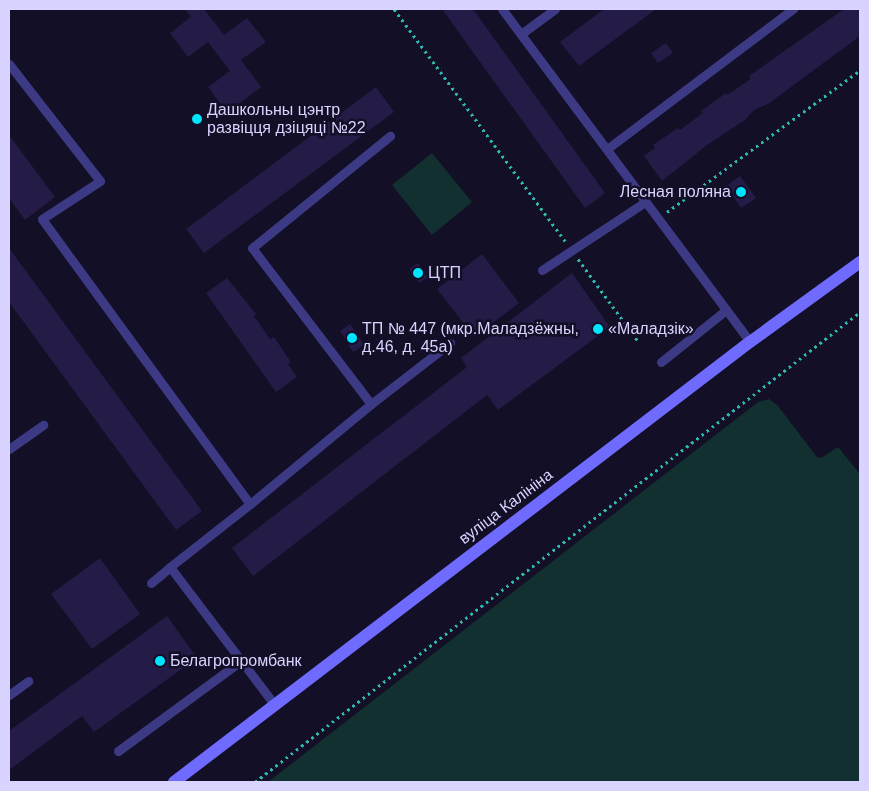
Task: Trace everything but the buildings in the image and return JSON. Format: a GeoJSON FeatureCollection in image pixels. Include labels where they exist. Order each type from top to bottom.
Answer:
{"type":"FeatureCollection","features":[{"type":"Feature","properties":{"kind":"main road","name":"вуліца Калініна"},"geometry":{"type":"LineString","coordinates":[[174,782],[750,342],[860,262]]}},
{"type":"Feature","properties":{"kind":"lane"},"geometry":{"type":"LineString","coordinates":[[502,9],[725,311],[750,342]]}},
{"type":"Feature","properties":{"kind":"lane"},"geometry":{"type":"LineString","coordinates":[[522,34],[555,9]]}},
{"type":"Feature","properties":{"kind":"lane"},"geometry":{"type":"LineString","coordinates":[[607,149],[793,9]]}},
{"type":"Feature","properties":{"kind":"lane"},"geometry":{"type":"LineString","coordinates":[[9,64],[100,181],[42,219],[250,504]]}},
{"type":"Feature","properties":{"kind":"lane"},"geometry":{"type":"LineString","coordinates":[[371,404],[252,248],[390,136]]}},
{"type":"Feature","properties":{"kind":"lane"},"geometry":{"type":"LineString","coordinates":[[542,270],[645,202]]}},
{"type":"Feature","properties":{"kind":"lane"},"geometry":{"type":"LineString","coordinates":[[661,362],[725,311]]}},
{"type":"Feature","properties":{"kind":"lane"},"geometry":{"type":"LineString","coordinates":[[150,583],[250,504],[371,404],[450,343]]}},
{"type":"Feature","properties":{"kind":"lane"},"geometry":{"type":"LineString","coordinates":[[9,449],[43,425]]}},
{"type":"Feature","properties":{"kind":"lane"},"geometry":{"type":"LineString","coordinates":[[170,567],[274,704]]}},
{"type":"Feature","properties":{"kind":"lane"},"geometry":{"type":"LineString","coordinates":[[118,751],[241,661]]}},
{"type":"Feature","properties":{"kind":"lane"},"geometry":{"type":"LineString","coordinates":[[9,695],[28,681]]}},
{"type":"Feature","properties":{"kind":"path"},"geometry":{"type":"LineString","coordinates":[[394,9],[638,341]]}},
{"type":"Feature","properties":{"kind":"path"},"geometry":{"type":"LineString","coordinates":[[658,219],[860,70]]}},
{"type":"Feature","properties":{"kind":"path"},"geometry":{"type":"LineString","coordinates":[[255,782],[860,312]]}},
{"type":"Feature","properties":{"kind":"green space"},"geometry":{"type":"Polygon","coordinates":[[[432,153],[472,202],[432,235],[392,185],[432,153]]]}},
{"type":"Feature","properties":{"kind":"green space"},"geometry":{"type":"Polygon","coordinates":[[[769,399],[778,406],[817,457],[821,458],[838,447],[860,474],[860,782],[268,782],[758,402],[769,399]]]}},
{"type":"Feature","properties":{"kind":"place","name":"Дашкольны цэнтр развіцця дзіцяці №22"},"geometry":{"type":"Point","coordinates":[197,119]}},
{"type":"Feature","properties":{"kind":"place","name":"Лесная поляна"},"geometry":{"type":"Point","coordinates":[741,192]}},
{"type":"Feature","properties":{"kind":"place","name":"ЦТП"},"geometry":{"type":"Point","coordinates":[418,273]}},
{"type":"Feature","properties":{"kind":"place","name":"«Маладзік»"},"geometry":{"type":"Point","coordinates":[598,329]}},
{"type":"Feature","properties":{"kind":"place","name":"ТП № 447 (мкр.Маладзёжны, д.46, д. 45а)"},"geometry":{"type":"Point","coordinates":[352,338]}},
{"type":"Feature","properties":{"kind":"place","name":"Белагропромбанк"},"geometry":{"type":"Point","coordinates":[160,661]}}]}
